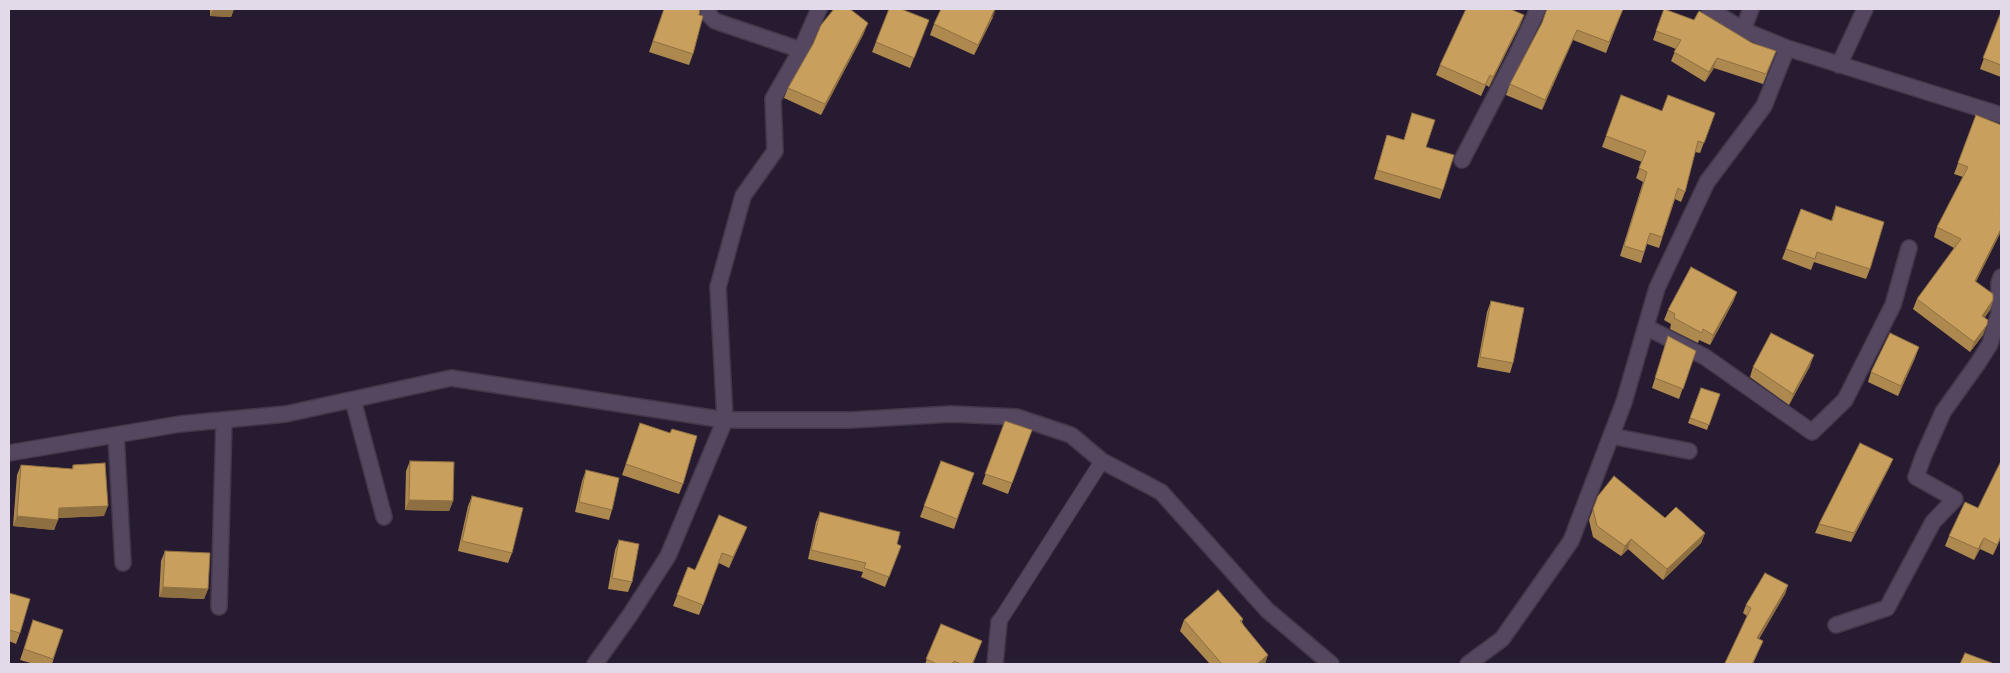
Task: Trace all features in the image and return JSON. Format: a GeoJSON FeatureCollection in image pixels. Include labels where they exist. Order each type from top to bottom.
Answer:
{"type":"FeatureCollection","features":[{"type":"Feature","properties":{"kind":"street"},"geometry":{"type":"LineString","coordinates":[[709,9],[708,14],[715,21],[800,50]]}},
{"type":"Feature","properties":{"kind":"street"},"geometry":{"type":"LineString","coordinates":[[595,664],[630,616],[668,556],[725,420],[718,287],[743,196],[776,151],[773,99],[800,50],[819,9]]}},
{"type":"Feature","properties":{"kind":"street"},"geometry":{"type":"LineString","coordinates":[[1462,160],[1538,9]]}},
{"type":"Feature","properties":{"kind":"street"},"geometry":{"type":"LineString","coordinates":[[1710,9],[1743,30],[1787,48],[1839,66],[2001,115]]}},
{"type":"Feature","properties":{"kind":"street"},"geometry":{"type":"LineString","coordinates":[[1743,30],[1751,9]]}},
{"type":"Feature","properties":{"kind":"street"},"geometry":{"type":"LineString","coordinates":[[1839,66],[1865,9]]}},
{"type":"Feature","properties":{"kind":"street"},"geometry":{"type":"LineString","coordinates":[[1468,664],[1502,638],[1571,541],[1624,402],[1657,288],[1707,182],[1764,106],[1787,48]]}},
{"type":"Feature","properties":{"kind":"street"},"geometry":{"type":"LineString","coordinates":[[1646,327],[1705,357],[1812,432],[1845,400],[1893,305],[1909,248]]}},
{"type":"Feature","properties":{"kind":"street"},"geometry":{"type":"LineString","coordinates":[[1836,625],[1888,608],[1933,522],[1955,499],[1916,477],[1943,412],[1978,363],[1996,347],[2001,277]]}},
{"type":"Feature","properties":{"kind":"street"},"geometry":{"type":"LineString","coordinates":[[9,453],[180,424],[286,414],[452,378],[725,420],[851,420],[951,414],[1017,417],[1071,434],[1102,461],[1161,492],[1267,610],[1331,664]]}},
{"type":"Feature","properties":{"kind":"street"},"geometry":{"type":"LineString","coordinates":[[353,400],[384,518]]}},
{"type":"Feature","properties":{"kind":"street"},"geometry":{"type":"LineString","coordinates":[[219,607],[224,420]]}},
{"type":"Feature","properties":{"kind":"street"},"geometry":{"type":"LineString","coordinates":[[116,435],[123,563]]}},
{"type":"Feature","properties":{"kind":"street"},"geometry":{"type":"LineString","coordinates":[[1611,436],[1690,452]]}},
{"type":"Feature","properties":{"kind":"street"},"geometry":{"type":"LineString","coordinates":[[995,664],[999,622]]}},
{"type":"Feature","properties":{"kind":"lane"},"geometry":{"type":"LineString","coordinates":[[999,622],[1102,461]]}},
{"type":"Feature","properties":{"kind":"building"},"geometry":{"type":"Polygon","coordinates":[[[664,9],[700,9],[699,15],[703,16],[693,54],[653,41],[664,9]]]}},
{"type":"Feature","properties":{"kind":"building"},"geometry":{"type":"Polygon","coordinates":[[[834,9],[850,9],[868,23],[825,104],[788,88],[813,44],[821,25],[834,9]]]}},
{"type":"Feature","properties":{"kind":"building"},"geometry":{"type":"Polygon","coordinates":[[[889,9],[901,9],[929,20],[914,58],[876,42],[889,9]]]}},
{"type":"Feature","properties":{"kind":"building"},"geometry":{"type":"Polygon","coordinates":[[[941,9],[995,9],[978,45],[934,24],[941,9]]]}},
{"type":"Feature","properties":{"kind":"building"},"geometry":{"type":"Polygon","coordinates":[[[1466,9],[1510,9],[1524,15],[1493,77],[1490,75],[1485,85],[1440,65],[1466,9]]]}},
{"type":"Feature","properties":{"kind":"building"},"geometry":{"type":"Polygon","coordinates":[[[1547,9],[1623,9],[1609,42],[1577,30],[1545,100],[1510,84],[1542,23],[1547,9]]]}},
{"type":"Feature","properties":{"kind":"building"},"geometry":{"type":"Polygon","coordinates":[[[1664,9],[1694,20],[1699,11],[1752,43],[1776,51],[1766,74],[1717,58],[1709,72],[1674,52],[1681,40],[1656,31],[1664,9]]]}},
{"type":"Feature","properties":{"kind":"building"},"geometry":{"type":"Polygon","coordinates":[[[2001,12],[2001,65],[1983,58],[2001,12]]]}},
{"type":"Feature","properties":{"kind":"building"},"geometry":{"type":"Polygon","coordinates":[[[1621,95],[1662,111],[1668,95],[1715,113],[1704,143],[1698,141],[1685,192],[1678,188],[1662,237],[1650,233],[1644,252],[1624,246],[1647,172],[1639,168],[1646,151],[1606,136],[1621,95]]]}},
{"type":"Feature","properties":{"kind":"building"},"geometry":{"type":"Polygon","coordinates":[[[1412,113],[1435,120],[1426,147],[1454,155],[1443,190],[1377,170],[1387,135],[1404,140],[1412,113]]]}},
{"type":"Feature","properties":{"kind":"building"},"geometry":{"type":"Polygon","coordinates":[[[1976,115],[2001,125],[2001,229],[1975,281],[1993,294],[1993,300],[1982,316],[1988,320],[1987,325],[1974,342],[1917,299],[1961,239],[1937,227],[1968,167],[1958,163],[1976,115]]]}},
{"type":"Feature","properties":{"kind":"building"},"geometry":{"type":"Polygon","coordinates":[[[1836,206],[1884,222],[1870,269],[1817,252],[1815,259],[1786,249],[1801,209],[1832,221],[1836,206]]]}},
{"type":"Feature","properties":{"kind":"building"},"geometry":{"type":"Polygon","coordinates":[[[1691,267],[1737,292],[1713,335],[1703,329],[1702,333],[1674,318],[1675,314],[1668,310],[1691,267]]]}},
{"type":"Feature","properties":{"kind":"building"},"geometry":{"type":"Polygon","coordinates":[[[1491,301],[1524,308],[1513,363],[1480,357],[1491,301]]]}},
{"type":"Feature","properties":{"kind":"building"},"geometry":{"type":"Polygon","coordinates":[[[1771,333],[1814,355],[1793,394],[1753,367],[1771,333]]]}},
{"type":"Feature","properties":{"kind":"building"},"geometry":{"type":"Polygon","coordinates":[[[1890,333],[1919,347],[1901,386],[1871,372],[1890,333]]]}},
{"type":"Feature","properties":{"kind":"building"},"geometry":{"type":"Polygon","coordinates":[[[1668,336],[1696,351],[1683,389],[1655,378],[1668,336]]]}},
{"type":"Feature","properties":{"kind":"building"},"geometry":{"type":"Polygon","coordinates":[[[1701,388],[1720,394],[1709,425],[1690,418],[1701,388]]]}},
{"type":"Feature","properties":{"kind":"building"},"geometry":{"type":"Polygon","coordinates":[[[1005,421],[1032,430],[1012,483],[985,474],[1005,421]]]}},
{"type":"Feature","properties":{"kind":"building"},"geometry":{"type":"Polygon","coordinates":[[[640,423],[670,433],[672,429],[697,436],[683,484],[626,464],[640,423]]]}},
{"type":"Feature","properties":{"kind":"building"},"geometry":{"type":"Polygon","coordinates":[[[1860,443],[1893,459],[1854,533],[1819,524],[1860,443]]]}},
{"type":"Feature","properties":{"kind":"building"},"geometry":{"type":"Polygon","coordinates":[[[410,461],[454,462],[453,501],[409,500],[410,461]]]}},
{"type":"Feature","properties":{"kind":"building"},"geometry":{"type":"Polygon","coordinates":[[[941,461],[974,473],[957,519],[924,506],[941,461]]]}},
{"type":"Feature","properties":{"kind":"building"},"geometry":{"type":"Polygon","coordinates":[[[2001,461],[2001,536],[1997,545],[1984,538],[1978,549],[1949,536],[1965,502],[1978,508],[2001,461]]]}},
{"type":"Feature","properties":{"kind":"building"},"geometry":{"type":"Polygon","coordinates":[[[105,463],[108,506],[59,508],[58,520],[17,516],[21,465],[73,469],[73,465],[105,463]]]}},
{"type":"Feature","properties":{"kind":"building"},"geometry":{"type":"Polygon","coordinates":[[[586,470],[619,478],[612,510],[579,502],[586,470]]]}},
{"type":"Feature","properties":{"kind":"building"},"geometry":{"type":"Polygon","coordinates":[[[1614,476],[1665,518],[1676,507],[1705,533],[1667,569],[1631,539],[1625,546],[1597,526],[1593,509],[1598,496],[1614,476]]]}},
{"type":"Feature","properties":{"kind":"building"},"geometry":{"type":"Polygon","coordinates":[[[472,496],[523,508],[512,553],[462,541],[472,496]]]}},
{"type":"Feature","properties":{"kind":"building"},"geometry":{"type":"Polygon","coordinates":[[[820,512],[900,532],[897,544],[901,546],[889,577],[864,568],[866,563],[811,550],[820,512]]]}},
{"type":"Feature","properties":{"kind":"building"},"geometry":{"type":"Polygon","coordinates":[[[719,515],[747,527],[733,557],[722,553],[703,605],[677,595],[688,567],[695,570],[719,515]]]}},
{"type":"Feature","properties":{"kind":"building"},"geometry":{"type":"Polygon","coordinates":[[[619,540],[639,544],[632,582],[612,578],[619,540]]]}},
{"type":"Feature","properties":{"kind":"building"},"geometry":{"type":"Polygon","coordinates":[[[165,551],[210,553],[208,589],[163,587],[165,551]]]}},
{"type":"Feature","properties":{"kind":"building"},"geometry":{"type":"Polygon","coordinates":[[[1765,573],[1788,585],[1757,638],[1763,641],[1752,664],[1727,664],[1725,663],[1751,608],[1746,605],[1765,573]]]}},
{"type":"Feature","properties":{"kind":"building"},"geometry":{"type":"Polygon","coordinates":[[[1218,590],[1243,619],[1240,621],[1268,655],[1257,664],[1222,664],[1184,620],[1218,590]]]}},
{"type":"Feature","properties":{"kind":"building"},"geometry":{"type":"Polygon","coordinates":[[[9,593],[30,599],[20,633],[9,630],[9,593]]]}},
{"type":"Feature","properties":{"kind":"building"},"geometry":{"type":"Polygon","coordinates":[[[33,620],[63,630],[53,659],[24,649],[33,620]]]}},
{"type":"Feature","properties":{"kind":"building"},"geometry":{"type":"Polygon","coordinates":[[[941,624],[982,641],[972,664],[961,664],[954,661],[952,664],[937,664],[926,659],[941,624]]]}},
{"type":"Feature","properties":{"kind":"building"},"geometry":{"type":"Polygon","coordinates":[[[1965,653],[1992,663],[1992,664],[1960,664],[1965,653]]]}}]}
